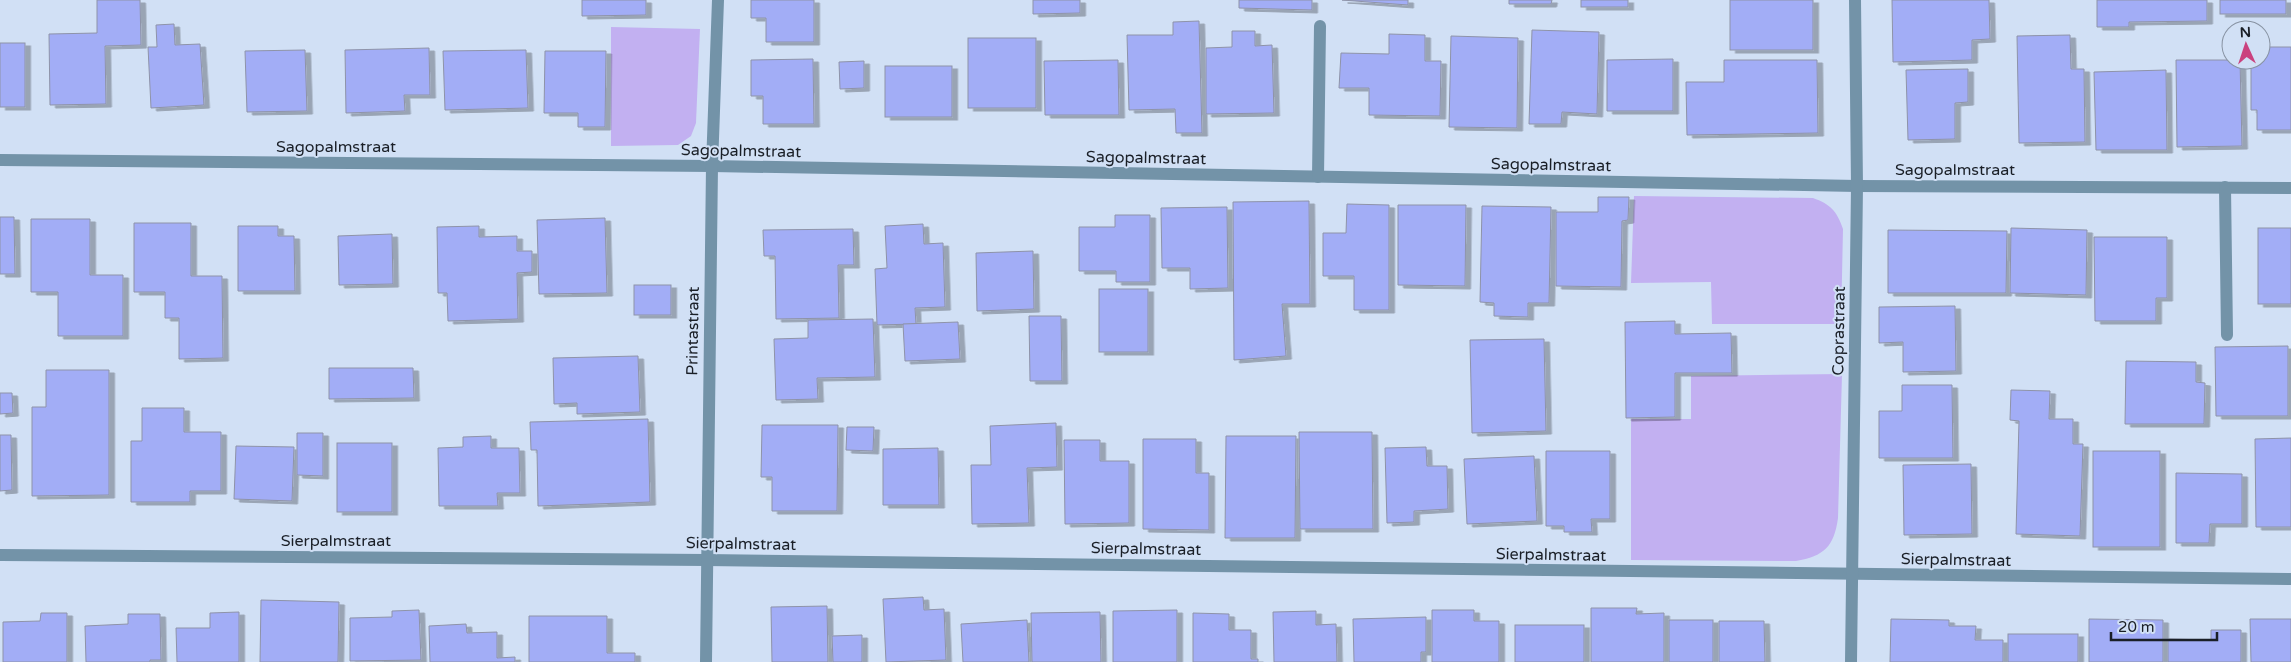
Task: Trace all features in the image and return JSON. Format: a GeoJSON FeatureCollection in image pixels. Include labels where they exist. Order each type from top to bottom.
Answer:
{"type":"FeatureCollection","features":[{"type":"Feature","properties":{"kind":"street","name":"Printastraat"},"geometry":{"type":"LineString","coordinates":[[706,662],[712,166],[718,0]]}},
{"type":"Feature","properties":{"kind":"street","name":"Coprastraat"},"geometry":{"type":"LineString","coordinates":[[1851,662],[1857,186],[1855,0]]}},
{"type":"Feature","properties":{"kind":"street"},"geometry":{"type":"LineString","coordinates":[[1318,177],[1320,26]]}},
{"type":"Feature","properties":{"kind":"street","name":"Sagopalmstraat"},"geometry":{"type":"LineString","coordinates":[[0,160],[712,166],[1857,186],[2291,188]]}},
{"type":"Feature","properties":{"kind":"street"},"geometry":{"type":"LineString","coordinates":[[2226,187],[2227,335]]}},
{"type":"Feature","properties":{"kind":"street","name":"Sierpalmstraat"},"geometry":{"type":"LineString","coordinates":[[0,555],[706,560],[2291,579]]}},
{"type":"Feature","properties":{"kind":"shaded area"},"geometry":{"type":"Polygon","coordinates":[[[611,27],[700,29],[696,123],[691,136],[678,145],[611,146],[611,27]]]}},
{"type":"Feature","properties":{"kind":"shaded area"},"geometry":{"type":"Polygon","coordinates":[[[1634,196],[1813,198],[1824,203],[1838,217],[1843,229],[1841,324],[1712,324],[1711,282],[1631,283],[1634,196]]]}},
{"type":"Feature","properties":{"kind":"shaded area"},"geometry":{"type":"Polygon","coordinates":[[[1842,374],[1838,518],[1834,536],[1826,549],[1814,556],[1796,561],[1631,560],[1631,419],[1691,419],[1691,376],[1842,374]]]}},
{"type":"Feature","properties":{"kind":"building"},"geometry":{"type":"Polygon","coordinates":[[[97,0],[140,0],[141,45],[105,46],[106,104],[50,105],[49,34],[97,33],[97,0]]]}},
{"type":"Feature","properties":{"kind":"building"},"geometry":{"type":"Polygon","coordinates":[[[582,0],[646,0],[646,15],[582,16],[582,0]]]}},
{"type":"Feature","properties":{"kind":"building"},"geometry":{"type":"Polygon","coordinates":[[[751,0],[814,0],[814,42],[766,42],[766,18],[751,18],[751,0]]]}},
{"type":"Feature","properties":{"kind":"building"},"geometry":{"type":"Polygon","coordinates":[[[1033,0],[1080,0],[1080,13],[1033,14],[1033,0]]]}},
{"type":"Feature","properties":{"kind":"building"},"geometry":{"type":"Polygon","coordinates":[[[1239,0],[1312,0],[1312,10],[1239,8],[1239,0]]]}},
{"type":"Feature","properties":{"kind":"building"},"geometry":{"type":"Polygon","coordinates":[[[1342,0],[1408,0],[1408,5],[1342,0]]]}},
{"type":"Feature","properties":{"kind":"building"},"geometry":{"type":"Polygon","coordinates":[[[1509,0],[1552,0],[1551,4],[1509,4],[1509,0]]]}},
{"type":"Feature","properties":{"kind":"building"},"geometry":{"type":"Polygon","coordinates":[[[1581,0],[1628,0],[1628,7],[1581,7],[1581,0]]]}},
{"type":"Feature","properties":{"kind":"building"},"geometry":{"type":"Polygon","coordinates":[[[1730,0],[1813,0],[1813,50],[1730,50],[1730,0]]]}},
{"type":"Feature","properties":{"kind":"building"},"geometry":{"type":"Polygon","coordinates":[[[1892,0],[1989,0],[1990,39],[1972,40],[1972,60],[1893,62],[1892,0]]]}},
{"type":"Feature","properties":{"kind":"building"},"geometry":{"type":"Polygon","coordinates":[[[2097,0],[2207,0],[2207,21],[2129,22],[2129,27],[2097,27],[2097,0]]]}},
{"type":"Feature","properties":{"kind":"building"},"geometry":{"type":"Polygon","coordinates":[[[2220,0],[2286,0],[2286,14],[2220,14],[2220,0]]]}},
{"type":"Feature","properties":{"kind":"building"},"geometry":{"type":"Polygon","coordinates":[[[1199,21],[1202,133],[1176,133],[1175,109],[1129,110],[1127,35],[1173,35],[1173,22],[1199,21]]]}},
{"type":"Feature","properties":{"kind":"building"},"geometry":{"type":"Polygon","coordinates":[[[174,24],[175,45],[200,44],[204,105],[151,108],[148,47],[157,47],[156,25],[174,24]]]}},
{"type":"Feature","properties":{"kind":"building"},"geometry":{"type":"Polygon","coordinates":[[[1532,30],[1599,32],[1597,114],[1562,112],[1561,124],[1529,124],[1532,30]]]}},
{"type":"Feature","properties":{"kind":"building"},"geometry":{"type":"Polygon","coordinates":[[[1232,31],[1255,31],[1255,46],[1272,45],[1274,113],[1206,114],[1206,48],[1232,47],[1232,31]]]}},
{"type":"Feature","properties":{"kind":"building"},"geometry":{"type":"Polygon","coordinates":[[[1389,34],[1425,35],[1425,61],[1441,61],[1440,116],[1369,115],[1369,88],[1339,88],[1341,53],[1389,54],[1389,34]]]}},
{"type":"Feature","properties":{"kind":"building"},"geometry":{"type":"Polygon","coordinates":[[[2070,35],[2071,69],[2084,69],[2085,142],[2019,143],[2017,36],[2070,35]]]}},
{"type":"Feature","properties":{"kind":"building"},"geometry":{"type":"Polygon","coordinates":[[[1451,36],[1518,38],[1517,128],[1449,127],[1451,36]]]}},
{"type":"Feature","properties":{"kind":"building"},"geometry":{"type":"Polygon","coordinates":[[[968,38],[1036,38],[1036,108],[968,108],[968,38]]]}},
{"type":"Feature","properties":{"kind":"building"},"geometry":{"type":"Polygon","coordinates":[[[0,43],[25,43],[25,107],[0,107],[0,43]]]}},
{"type":"Feature","properties":{"kind":"building"},"geometry":{"type":"Polygon","coordinates":[[[2271,47],[2291,47],[2291,130],[2257,130],[2257,110],[2251,110],[2251,70],[2271,70],[2271,47]]]}},
{"type":"Feature","properties":{"kind":"building"},"geometry":{"type":"Polygon","coordinates":[[[429,48],[430,95],[404,95],[405,111],[346,113],[345,50],[429,48]]]}},
{"type":"Feature","properties":{"kind":"building"},"geometry":{"type":"Polygon","coordinates":[[[305,50],[307,111],[247,112],[245,51],[305,50]]]}},
{"type":"Feature","properties":{"kind":"building"},"geometry":{"type":"Polygon","coordinates":[[[526,50],[528,108],[445,110],[443,51],[526,50]]]}},
{"type":"Feature","properties":{"kind":"building"},"geometry":{"type":"Polygon","coordinates":[[[545,51],[606,51],[605,127],[578,127],[578,113],[544,113],[545,51]]]}},
{"type":"Feature","properties":{"kind":"building"},"geometry":{"type":"Polygon","coordinates":[[[813,59],[814,124],[763,124],[763,96],[751,96],[751,60],[813,59]]]}},
{"type":"Feature","properties":{"kind":"building"},"geometry":{"type":"Polygon","coordinates":[[[1673,59],[1673,111],[1607,111],[1607,60],[1673,59]]]}},
{"type":"Feature","properties":{"kind":"building"},"geometry":{"type":"Polygon","coordinates":[[[1118,60],[1119,115],[1045,115],[1044,61],[1118,60]]]}},
{"type":"Feature","properties":{"kind":"building"},"geometry":{"type":"Polygon","coordinates":[[[1724,60],[1817,60],[1818,133],[1687,135],[1686,82],[1724,82],[1724,60]]]}},
{"type":"Feature","properties":{"kind":"building"},"geometry":{"type":"Polygon","coordinates":[[[2176,60],[2221,60],[2221,70],[2240,70],[2242,146],[2177,147],[2176,60]]]}},
{"type":"Feature","properties":{"kind":"building"},"geometry":{"type":"Polygon","coordinates":[[[864,61],[864,88],[840,89],[839,62],[864,61]]]}},
{"type":"Feature","properties":{"kind":"building"},"geometry":{"type":"Polygon","coordinates":[[[885,66],[952,66],[952,117],[885,117],[885,66]]]}},
{"type":"Feature","properties":{"kind":"building"},"geometry":{"type":"Polygon","coordinates":[[[1968,69],[1968,102],[1955,103],[1955,139],[1908,140],[1906,70],[1968,69]]]}},
{"type":"Feature","properties":{"kind":"building"},"geometry":{"type":"Polygon","coordinates":[[[2166,70],[2167,150],[2096,150],[2094,72],[2166,70]]]}},
{"type":"Feature","properties":{"kind":"building"},"geometry":{"type":"Polygon","coordinates":[[[1598,197],[1629,197],[1628,220],[1622,221],[1621,287],[1556,286],[1556,212],[1598,212],[1598,197]]]}},
{"type":"Feature","properties":{"kind":"building"},"geometry":{"type":"Polygon","coordinates":[[[1309,201],[1310,304],[1282,304],[1286,356],[1234,360],[1233,202],[1309,201]]]}},
{"type":"Feature","properties":{"kind":"building"},"geometry":{"type":"Polygon","coordinates":[[[1347,204],[1389,205],[1389,310],[1354,310],[1354,276],[1323,276],[1323,233],[1346,233],[1347,204]]]}},
{"type":"Feature","properties":{"kind":"building"},"geometry":{"type":"Polygon","coordinates":[[[1398,205],[1466,205],[1465,286],[1398,285],[1398,205]]]}},
{"type":"Feature","properties":{"kind":"building"},"geometry":{"type":"Polygon","coordinates":[[[1482,206],[1551,207],[1549,303],[1528,303],[1528,317],[1494,316],[1494,303],[1480,302],[1482,206]]]}},
{"type":"Feature","properties":{"kind":"building"},"geometry":{"type":"Polygon","coordinates":[[[1227,207],[1228,288],[1190,289],[1190,268],[1162,268],[1161,208],[1227,207]]]}},
{"type":"Feature","properties":{"kind":"building"},"geometry":{"type":"Polygon","coordinates":[[[1115,215],[1150,215],[1150,282],[1116,282],[1116,271],[1079,271],[1079,227],[1115,227],[1115,215]]]}},
{"type":"Feature","properties":{"kind":"building"},"geometry":{"type":"Polygon","coordinates":[[[0,217],[14,217],[15,274],[0,274],[0,217]]]}},
{"type":"Feature","properties":{"kind":"building"},"geometry":{"type":"Polygon","coordinates":[[[605,218],[607,293],[539,294],[537,220],[605,218]]]}},
{"type":"Feature","properties":{"kind":"building"},"geometry":{"type":"Polygon","coordinates":[[[31,219],[90,219],[90,275],[123,275],[123,336],[58,336],[58,292],[31,292],[31,219]]]}},
{"type":"Feature","properties":{"kind":"building"},"geometry":{"type":"Polygon","coordinates":[[[134,223],[191,223],[191,276],[222,276],[223,358],[179,359],[179,318],[165,318],[165,292],[134,292],[134,223]]]}},
{"type":"Feature","properties":{"kind":"building"},"geometry":{"type":"Polygon","coordinates":[[[923,224],[924,244],[943,243],[945,307],[915,308],[916,324],[877,325],[875,269],[887,268],[885,226],[923,224]]]}},
{"type":"Feature","properties":{"kind":"building"},"geometry":{"type":"Polygon","coordinates":[[[238,226],[278,226],[278,236],[294,236],[295,291],[238,291],[238,226]]]}},
{"type":"Feature","properties":{"kind":"building"},"geometry":{"type":"Polygon","coordinates":[[[479,226],[479,237],[517,236],[517,251],[532,251],[532,272],[517,273],[518,319],[448,321],[447,293],[438,293],[437,227],[479,226]]]}},
{"type":"Feature","properties":{"kind":"building"},"geometry":{"type":"Polygon","coordinates":[[[2011,228],[2087,230],[2086,295],[2010,293],[2011,228]]]}},
{"type":"Feature","properties":{"kind":"building"},"geometry":{"type":"Polygon","coordinates":[[[2258,228],[2291,228],[2291,304],[2258,304],[2258,228]]]}},
{"type":"Feature","properties":{"kind":"building"},"geometry":{"type":"Polygon","coordinates":[[[853,229],[854,265],[838,265],[839,318],[776,319],[775,256],[764,256],[763,230],[853,229]]]}},
{"type":"Feature","properties":{"kind":"building"},"geometry":{"type":"Polygon","coordinates":[[[1888,230],[2007,231],[2006,293],[1888,293],[1888,230]]]}},
{"type":"Feature","properties":{"kind":"building"},"geometry":{"type":"Polygon","coordinates":[[[392,234],[393,284],[339,285],[338,236],[392,234]]]}},
{"type":"Feature","properties":{"kind":"building"},"geometry":{"type":"Polygon","coordinates":[[[2094,237],[2167,237],[2167,298],[2156,298],[2156,321],[2095,321],[2094,237]]]}},
{"type":"Feature","properties":{"kind":"building"},"geometry":{"type":"Polygon","coordinates":[[[1033,251],[1034,309],[977,311],[976,253],[1033,251]]]}},
{"type":"Feature","properties":{"kind":"building"},"geometry":{"type":"Polygon","coordinates":[[[634,285],[671,285],[671,315],[634,315],[634,285]]]}},
{"type":"Feature","properties":{"kind":"building"},"geometry":{"type":"Polygon","coordinates":[[[1099,289],[1148,289],[1148,352],[1099,352],[1099,289]]]}},
{"type":"Feature","properties":{"kind":"building"},"geometry":{"type":"Polygon","coordinates":[[[1955,306],[1956,371],[1903,372],[1903,342],[1879,343],[1879,307],[1955,306]]]}},
{"type":"Feature","properties":{"kind":"building"},"geometry":{"type":"Polygon","coordinates":[[[1029,316],[1061,316],[1062,381],[1030,381],[1029,316]]]}},
{"type":"Feature","properties":{"kind":"building"},"geometry":{"type":"Polygon","coordinates":[[[873,319],[875,377],[817,378],[818,399],[776,400],[774,339],[808,338],[808,320],[873,319]]]}},
{"type":"Feature","properties":{"kind":"building"},"geometry":{"type":"Polygon","coordinates":[[[1675,321],[1675,334],[1731,333],[1732,373],[1675,373],[1675,417],[1626,418],[1625,322],[1675,321]]]}},
{"type":"Feature","properties":{"kind":"building"},"geometry":{"type":"Polygon","coordinates":[[[958,322],[960,359],[905,361],[903,324],[958,322]]]}},
{"type":"Feature","properties":{"kind":"building"},"geometry":{"type":"Polygon","coordinates":[[[1544,339],[1546,431],[1472,433],[1470,340],[1544,339]]]}},
{"type":"Feature","properties":{"kind":"building"},"geometry":{"type":"Polygon","coordinates":[[[2288,346],[2288,416],[2216,416],[2215,347],[2288,346]]]}},
{"type":"Feature","properties":{"kind":"building"},"geometry":{"type":"Polygon","coordinates":[[[638,356],[640,412],[577,414],[577,403],[554,404],[553,358],[638,356]]]}},
{"type":"Feature","properties":{"kind":"building"},"geometry":{"type":"Polygon","coordinates":[[[2126,361],[2196,362],[2196,382],[2205,383],[2204,424],[2125,424],[2126,361]]]}},
{"type":"Feature","properties":{"kind":"building"},"geometry":{"type":"Polygon","coordinates":[[[329,368],[413,368],[414,398],[329,399],[329,368]]]}},
{"type":"Feature","properties":{"kind":"building"},"geometry":{"type":"Polygon","coordinates":[[[46,370],[109,370],[109,495],[32,496],[32,407],[46,407],[46,370]]]}},
{"type":"Feature","properties":{"kind":"building"},"geometry":{"type":"Polygon","coordinates":[[[1902,385],[1952,385],[1953,458],[1879,458],[1879,411],[1902,411],[1902,385]]]}},
{"type":"Feature","properties":{"kind":"building"},"geometry":{"type":"Polygon","coordinates":[[[2011,390],[2050,391],[2049,419],[2073,419],[2073,444],[2083,444],[2080,536],[2016,534],[2019,421],[2010,420],[2011,390]]]}},
{"type":"Feature","properties":{"kind":"building"},"geometry":{"type":"Polygon","coordinates":[[[0,393],[12,393],[13,413],[0,414],[0,393]]]}},
{"type":"Feature","properties":{"kind":"building"},"geometry":{"type":"Polygon","coordinates":[[[142,408],[184,408],[184,432],[221,432],[221,491],[190,491],[190,502],[131,502],[131,441],[142,441],[142,408]]]}},
{"type":"Feature","properties":{"kind":"building"},"geometry":{"type":"Polygon","coordinates":[[[648,419],[650,502],[538,506],[537,450],[531,450],[530,422],[648,419]]]}},
{"type":"Feature","properties":{"kind":"building"},"geometry":{"type":"Polygon","coordinates":[[[1056,423],[1057,467],[1027,468],[1029,523],[972,524],[971,465],[991,465],[990,426],[1056,423]]]}},
{"type":"Feature","properties":{"kind":"building"},"geometry":{"type":"Polygon","coordinates":[[[762,425],[838,425],[837,511],[772,511],[772,477],[761,477],[762,425]]]}},
{"type":"Feature","properties":{"kind":"building"},"geometry":{"type":"Polygon","coordinates":[[[847,427],[874,427],[873,451],[846,450],[847,427]]]}},
{"type":"Feature","properties":{"kind":"building"},"geometry":{"type":"Polygon","coordinates":[[[1299,432],[1372,432],[1373,529],[1300,529],[1299,432]]]}},
{"type":"Feature","properties":{"kind":"building"},"geometry":{"type":"Polygon","coordinates":[[[297,433],[323,433],[323,476],[297,475],[297,433]]]}},
{"type":"Feature","properties":{"kind":"building"},"geometry":{"type":"Polygon","coordinates":[[[0,435],[11,435],[12,490],[0,491],[0,435]]]}},
{"type":"Feature","properties":{"kind":"building"},"geometry":{"type":"Polygon","coordinates":[[[491,436],[491,448],[519,448],[520,493],[497,493],[498,506],[439,506],[438,448],[463,447],[463,437],[491,436]]]}},
{"type":"Feature","properties":{"kind":"building"},"geometry":{"type":"Polygon","coordinates":[[[1226,436],[1296,436],[1295,538],[1225,538],[1226,436]]]}},
{"type":"Feature","properties":{"kind":"building"},"geometry":{"type":"Polygon","coordinates":[[[2291,438],[2291,527],[2256,527],[2255,439],[2291,438]]]}},
{"type":"Feature","properties":{"kind":"building"},"geometry":{"type":"Polygon","coordinates":[[[1143,439],[1196,439],[1196,473],[1209,473],[1209,530],[1143,529],[1143,439]]]}},
{"type":"Feature","properties":{"kind":"building"},"geometry":{"type":"Polygon","coordinates":[[[1064,440],[1100,440],[1100,461],[1129,461],[1129,523],[1065,524],[1064,440]]]}},
{"type":"Feature","properties":{"kind":"building"},"geometry":{"type":"Polygon","coordinates":[[[337,443],[392,443],[392,512],[337,512],[337,443]]]}},
{"type":"Feature","properties":{"kind":"building"},"geometry":{"type":"Polygon","coordinates":[[[236,446],[294,447],[292,501],[234,499],[236,446]]]}},
{"type":"Feature","properties":{"kind":"building"},"geometry":{"type":"Polygon","coordinates":[[[1426,447],[1427,466],[1447,466],[1448,509],[1414,511],[1414,522],[1387,523],[1385,448],[1426,447]]]}},
{"type":"Feature","properties":{"kind":"building"},"geometry":{"type":"Polygon","coordinates":[[[938,448],[939,505],[883,505],[883,449],[938,448]]]}},
{"type":"Feature","properties":{"kind":"building"},"geometry":{"type":"Polygon","coordinates":[[[1546,451],[1610,451],[1610,519],[1591,519],[1592,532],[1564,532],[1564,526],[1546,526],[1546,451]]]}},
{"type":"Feature","properties":{"kind":"building"},"geometry":{"type":"Polygon","coordinates":[[[2093,451],[2160,451],[2160,547],[2093,547],[2093,451]]]}},
{"type":"Feature","properties":{"kind":"building"},"geometry":{"type":"Polygon","coordinates":[[[1534,456],[1537,521],[1467,524],[1464,459],[1534,456]]]}},
{"type":"Feature","properties":{"kind":"building"},"geometry":{"type":"Polygon","coordinates":[[[1971,464],[1972,534],[1904,535],[1903,465],[1971,464]]]}},
{"type":"Feature","properties":{"kind":"building"},"geometry":{"type":"Polygon","coordinates":[[[2176,473],[2242,474],[2242,524],[2210,524],[2209,543],[2176,543],[2176,473]]]}},
{"type":"Feature","properties":{"kind":"building"},"geometry":{"type":"Polygon","coordinates":[[[923,597],[924,610],[944,609],[946,660],[886,662],[883,599],[923,597]]]}},
{"type":"Feature","properties":{"kind":"building"},"geometry":{"type":"Polygon","coordinates":[[[261,600],[339,602],[338,662],[260,662],[261,600]]]}},
{"type":"Feature","properties":{"kind":"building"},"geometry":{"type":"Polygon","coordinates":[[[827,606],[828,662],[772,662],[771,607],[827,606]]]}},
{"type":"Feature","properties":{"kind":"building"},"geometry":{"type":"Polygon","coordinates":[[[1591,608],[1637,608],[1636,614],[1664,613],[1664,662],[1591,662],[1591,608]]]}},
{"type":"Feature","properties":{"kind":"building"},"geometry":{"type":"Polygon","coordinates":[[[419,610],[421,660],[350,661],[350,618],[392,617],[392,611],[419,610]]]}},
{"type":"Feature","properties":{"kind":"building"},"geometry":{"type":"Polygon","coordinates":[[[1177,610],[1177,662],[1113,662],[1113,611],[1177,610]]]}},
{"type":"Feature","properties":{"kind":"building"},"geometry":{"type":"Polygon","coordinates":[[[1432,610],[1474,610],[1474,621],[1499,621],[1499,662],[1432,662],[1432,610]]]}},
{"type":"Feature","properties":{"kind":"building"},"geometry":{"type":"Polygon","coordinates":[[[1316,611],[1316,625],[1336,624],[1337,662],[1274,662],[1273,612],[1316,611]]]}},
{"type":"Feature","properties":{"kind":"building"},"geometry":{"type":"Polygon","coordinates":[[[239,612],[239,662],[177,662],[176,628],[210,628],[210,613],[239,612]]]}},
{"type":"Feature","properties":{"kind":"building"},"geometry":{"type":"Polygon","coordinates":[[[1100,612],[1101,662],[1032,662],[1031,613],[1100,612]]]}},
{"type":"Feature","properties":{"kind":"building"},"geometry":{"type":"Polygon","coordinates":[[[41,613],[67,613],[67,662],[3,662],[3,622],[40,621],[41,613]]]}},
{"type":"Feature","properties":{"kind":"building"},"geometry":{"type":"Polygon","coordinates":[[[1193,613],[1229,614],[1229,630],[1251,630],[1251,659],[1258,659],[1258,662],[1193,662],[1193,613]]]}},
{"type":"Feature","properties":{"kind":"building"},"geometry":{"type":"Polygon","coordinates":[[[128,614],[160,614],[161,660],[150,660],[150,662],[86,662],[85,626],[128,624],[128,614]]]}},
{"type":"Feature","properties":{"kind":"building"},"geometry":{"type":"Polygon","coordinates":[[[529,616],[607,616],[607,653],[635,653],[635,662],[529,662],[529,616]]]}},
{"type":"Feature","properties":{"kind":"building"},"geometry":{"type":"Polygon","coordinates":[[[1426,617],[1426,652],[1421,652],[1421,662],[1354,662],[1353,619],[1426,617]]]}},
{"type":"Feature","properties":{"kind":"building"},"geometry":{"type":"Polygon","coordinates":[[[1891,619],[1949,620],[1949,626],[1976,626],[1975,640],[2003,640],[2003,662],[1890,662],[1891,619]]]}},
{"type":"Feature","properties":{"kind":"building"},"geometry":{"type":"Polygon","coordinates":[[[2089,619],[2163,620],[2163,662],[2089,662],[2089,619]]]}},
{"type":"Feature","properties":{"kind":"building"},"geometry":{"type":"Polygon","coordinates":[[[2250,619],[2291,619],[2291,662],[2251,662],[2250,619]]]}},
{"type":"Feature","properties":{"kind":"building"},"geometry":{"type":"Polygon","coordinates":[[[1027,620],[1029,662],[963,662],[961,624],[1027,620]]]}},
{"type":"Feature","properties":{"kind":"building"},"geometry":{"type":"Polygon","coordinates":[[[1669,620],[1713,620],[1713,662],[1669,662],[1669,620]]]}},
{"type":"Feature","properties":{"kind":"building"},"geometry":{"type":"Polygon","coordinates":[[[1719,621],[1764,621],[1765,662],[1719,662],[1719,621]]]}},
{"type":"Feature","properties":{"kind":"building"},"geometry":{"type":"Polygon","coordinates":[[[466,624],[467,633],[497,632],[497,658],[515,657],[515,662],[430,662],[429,626],[466,624]]]}},
{"type":"Feature","properties":{"kind":"building"},"geometry":{"type":"Polygon","coordinates":[[[1515,625],[1584,625],[1584,662],[1515,662],[1515,625]]]}},
{"type":"Feature","properties":{"kind":"building"},"geometry":{"type":"Polygon","coordinates":[[[2211,630],[2241,630],[2241,662],[2168,662],[2168,639],[2211,640],[2211,630]]]}},
{"type":"Feature","properties":{"kind":"building"},"geometry":{"type":"Polygon","coordinates":[[[2008,634],[2078,634],[2078,662],[2008,662],[2008,634]]]}},
{"type":"Feature","properties":{"kind":"building"},"geometry":{"type":"Polygon","coordinates":[[[862,635],[862,662],[833,662],[832,636],[862,635]]]}}]}
